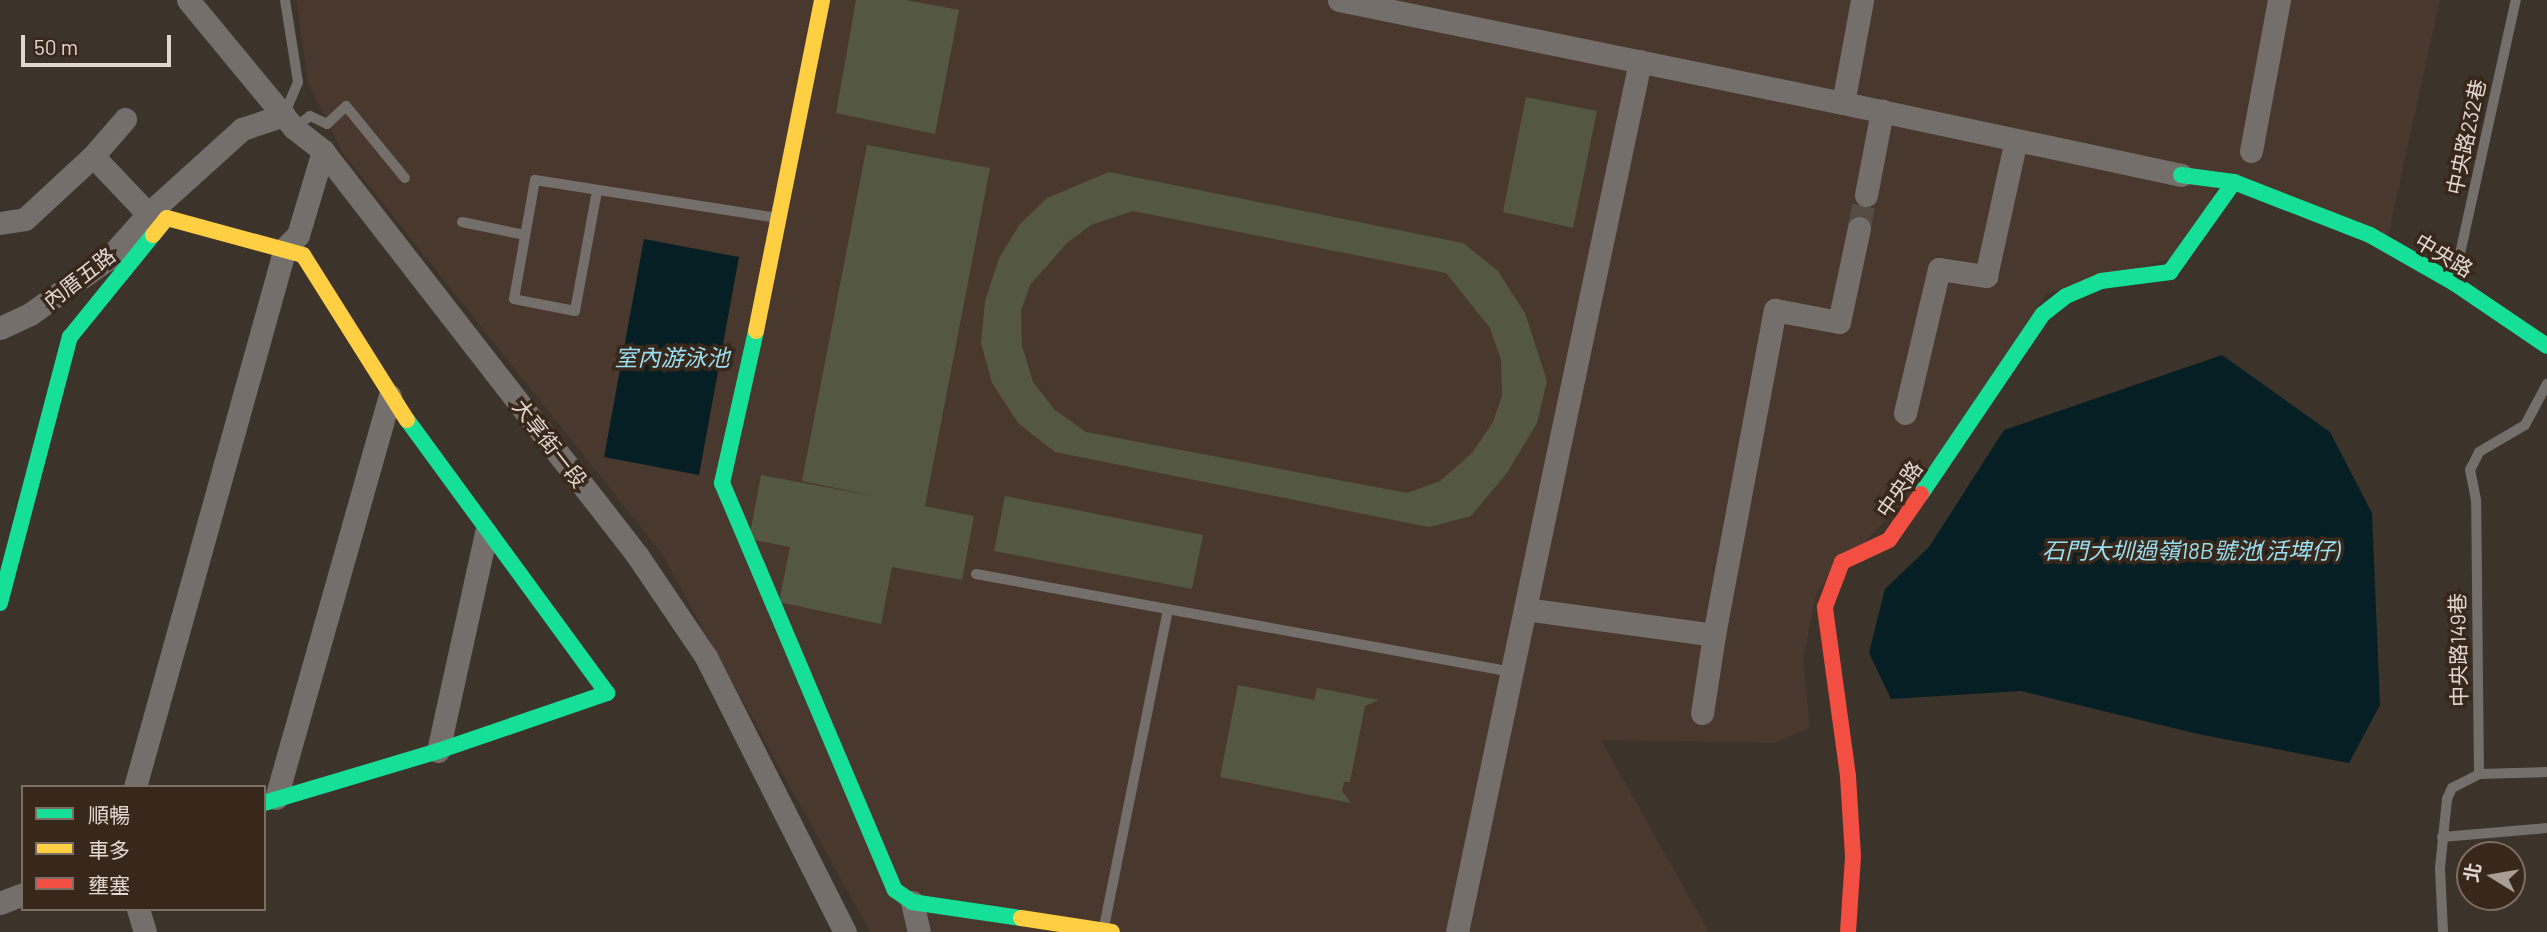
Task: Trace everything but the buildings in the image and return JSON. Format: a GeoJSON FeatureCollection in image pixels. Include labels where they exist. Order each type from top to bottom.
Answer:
{"type":"FeatureCollection","features":[{"type":"Feature","properties":{"kind":"street","name":"大享街一段"},"geometry":{"type":"LineString","coordinates":[[188,0],[289,121],[323,150],[637,555],[699,646],[845,932]]}},
{"type":"Feature","properties":{"kind":"street"},"geometry":{"type":"LineString","coordinates":[[822,0],[781,219],[722,483],[895,890],[912,902],[1107,931]]}},
{"type":"Feature","properties":{"kind":"street"},"geometry":{"type":"LineString","coordinates":[[1339,0],[2180,175]]}},
{"type":"Feature","properties":{"kind":"street"},"geometry":{"type":"LineString","coordinates":[[1843,103],[1862,0]]}},
{"type":"Feature","properties":{"kind":"street"},"geometry":{"type":"LineString","coordinates":[[2251,151],[2279,0]]}},
{"type":"Feature","properties":{"kind":"street"},"geometry":{"type":"LineString","coordinates":[[1457,932],[1640,61]]}},
{"type":"Feature","properties":{"kind":"street"},"geometry":{"type":"LineString","coordinates":[[1866,195],[1882,111]]}},
{"type":"Feature","properties":{"kind":"street"},"geometry":{"type":"LineString","coordinates":[[0,223],[25,219],[93,156],[125,119]]}},
{"type":"Feature","properties":{"kind":"street","name":"內厝五路"},"geometry":{"type":"LineString","coordinates":[[0,328],[30,314],[109,258],[148,214],[242,129],[289,121]]}},
{"type":"Feature","properties":{"kind":"street"},"geometry":{"type":"LineString","coordinates":[[1905,414],[1939,269],[1986,276],[2016,140]]}},
{"type":"Feature","properties":{"kind":"street"},"geometry":{"type":"LineString","coordinates":[[136,785],[285,248],[298,235],[323,150]]}},
{"type":"Feature","properties":{"kind":"street"},"geometry":{"type":"LineString","coordinates":[[93,156],[148,214]]}},
{"type":"Feature","properties":{"kind":"street","name":"中央路"},"geometry":{"type":"LineString","coordinates":[[2180,175],[2234,182],[2370,235],[2454,283],[2547,346]]}},
{"type":"Feature","properties":{"kind":"street","name":"中央路"},"geometry":{"type":"LineString","coordinates":[[1848,932],[1853,856],[1848,776],[1825,607],[1842,562],[1889,540],[2043,314],[2066,296],[2101,281],[2170,272],[2234,182]]}},
{"type":"Feature","properties":{"kind":"street"},"geometry":{"type":"LineString","coordinates":[[0,603],[70,337],[167,218],[303,255],[390,396],[486,533],[551,611],[607,693],[438,751],[270,801]]}},
{"type":"Feature","properties":{"kind":"street"},"geometry":{"type":"LineString","coordinates":[[1702,713],[1775,310],[1839,322],[1859,228]]}},
{"type":"Feature","properties":{"kind":"street"},"geometry":{"type":"LineString","coordinates":[[270,801],[390,396]]}},
{"type":"Feature","properties":{"kind":"street"},"geometry":{"type":"LineString","coordinates":[[438,751],[486,533]]}},
{"type":"Feature","properties":{"kind":"street"},"geometry":{"type":"LineString","coordinates":[[1525,609],[1714,635]]}},
{"type":"Feature","properties":{"kind":"street"},"geometry":{"type":"LineString","coordinates":[[0,903],[21,895]]}},
{"type":"Feature","properties":{"kind":"street"},"geometry":{"type":"LineString","coordinates":[[912,902],[919,932]]}},
{"type":"Feature","properties":{"kind":"street"},"geometry":{"type":"LineString","coordinates":[[139,911],[145,932]]}},
{"type":"Feature","properties":{"kind":"lane"},"geometry":{"type":"LineString","coordinates":[[285,0],[298,82],[289,121],[310,116],[327,124],[346,106],[405,178]]}},
{"type":"Feature","properties":{"kind":"lane","name":"中央路232巷"},"geometry":{"type":"LineString","coordinates":[[2454,283],[2516,0]]}},
{"type":"Feature","properties":{"kind":"lane"},"geometry":{"type":"LineString","coordinates":[[597,191],[575,311],[514,299],[535,180],[781,219]]}},
{"type":"Feature","properties":{"kind":"lane"},"geometry":{"type":"LineString","coordinates":[[462,222],[525,234]]}},
{"type":"Feature","properties":{"kind":"lane","name":"中央路149巷"},"geometry":{"type":"LineString","coordinates":[[2479,774],[2476,499],[2470,470],[2479,452],[2525,425],[2547,384]]}},
{"type":"Feature","properties":{"kind":"lane"},"geometry":{"type":"LineString","coordinates":[[976,574],[1512,672]]}},
{"type":"Feature","properties":{"kind":"lane"},"geometry":{"type":"LineString","coordinates":[[1107,931],[1168,609]]}},
{"type":"Feature","properties":{"kind":"lane"},"geometry":{"type":"LineString","coordinates":[[2443,932],[2442,837],[2452,788],[2479,774],[2547,772]]}},
{"type":"Feature","properties":{"kind":"lane"},"geometry":{"type":"LineString","coordinates":[[2442,837],[2547,828]]}},
{"type":"Feature","properties":{"kind":"shaded area"},"geometry":{"type":"Polygon","coordinates":[[[296,0],[2440,0],[2387,241],[2223,173],[2185,255],[2046,294],[1923,482],[1817,591],[1803,658],[1810,728],[1774,743],[1601,740],[1709,932],[870,932],[662,554],[342,152],[308,83],[296,0]]]}},
{"type":"Feature","properties":{"kind":"green space"},"geometry":{"type":"Polygon","coordinates":[[[856,0],[906,0],[959,10],[935,134],[836,113],[856,0]]]}},
{"type":"Feature","properties":{"kind":"green space"},"geometry":{"type":"Polygon","coordinates":[[[1526,97],[1597,111],[1573,228],[1503,212],[1526,97]]]}},
{"type":"Feature","properties":{"kind":"green space"},"geometry":{"type":"Polygon","coordinates":[[[867,145],[990,168],[925,506],[974,516],[962,580],[892,567],[881,624],[779,602],[790,547],[749,539],[761,475],[879,497],[802,481],[867,145]]]}},
{"type":"Feature","properties":{"kind":"green space"},"geometry":{"type":"Polygon","coordinates":[[[1109,172],[1463,243],[1497,270],[1525,313],[1547,381],[1537,423],[1507,473],[1471,516],[1429,527],[1055,452],[1019,424],[992,383],[981,343],[985,301],[999,258],[1020,224],[1047,198],[1109,172]],[[1133,211],[1091,225],[1067,243],[1030,285],[1021,311],[1022,346],[1033,382],[1055,410],[1086,432],[1407,493],[1440,481],[1472,453],[1493,422],[1502,396],[1501,360],[1490,328],[1446,273],[1133,211]]]}},
{"type":"Feature","properties":{"kind":"green space"},"geometry":{"type":"Polygon","coordinates":[[[1005,496],[1203,535],[1192,589],[994,551],[1005,496]]]}},
{"type":"Feature","properties":{"kind":"green space"},"geometry":{"type":"Polygon","coordinates":[[[1238,685],[1314,700],[1317,688],[1379,700],[1365,706],[1350,782],[1344,782],[1342,791],[1351,803],[1220,777],[1238,685]]]}},
{"type":"Feature","properties":{"kind":"water","name":"室內游泳池"},"geometry":{"type":"Polygon","coordinates":[[[644,239],[739,257],[699,475],[604,457],[644,239]]]}},
{"type":"Feature","properties":{"kind":"water","name":"石門大圳過嶺18B號池(活埤仔)"},"geometry":{"type":"Polygon","coordinates":[[[2222,355],[2330,432],[2372,513],[2380,705],[2349,763],[2198,734],[2021,691],[1891,699],[1869,653],[1885,589],[1929,547],[2004,430],[2222,355]]]}},
{"type":"Feature","properties":{"kind":"tunnel"},"geometry":{"type":"LineString","coordinates":[[1859,228],[1866,195]]}},
{"type":"Feature","properties":{"kind":"traffic: fast"},"geometry":{"type":"LineString","coordinates":[[2181,175],[2234,182],[2370,235],[2454,283],[2547,346]]}},
{"type":"Feature","properties":{"kind":"traffic: fast"},"geometry":{"type":"LineString","coordinates":[[1921,494],[2043,314],[2066,296],[2101,281],[2170,272],[2234,182]]}},
{"type":"Feature","properties":{"kind":"traffic: fast"},"geometry":{"type":"LineString","coordinates":[[0,603],[70,337],[153,235]]}},
{"type":"Feature","properties":{"kind":"traffic: fast"},"geometry":{"type":"LineString","coordinates":[[756,331],[722,483],[895,890],[912,902],[1021,918]]}},
{"type":"Feature","properties":{"kind":"traffic: fast"},"geometry":{"type":"LineString","coordinates":[[266,802],[438,751],[607,693],[407,420]]}},
{"type":"Feature","properties":{"kind":"traffic: slow"},"geometry":{"type":"LineString","coordinates":[[756,331],[822,0]]}},
{"type":"Feature","properties":{"kind":"traffic: slow"},"geometry":{"type":"LineString","coordinates":[[153,235],[167,218],[303,255],[407,420]]}},
{"type":"Feature","properties":{"kind":"traffic: slow"},"geometry":{"type":"LineString","coordinates":[[1021,918],[1112,932]]}},
{"type":"Feature","properties":{"kind":"traffic: jam"},"geometry":{"type":"LineString","coordinates":[[1848,932],[1853,856],[1848,776],[1825,607],[1842,562],[1889,540],[1921,494]]}}]}
